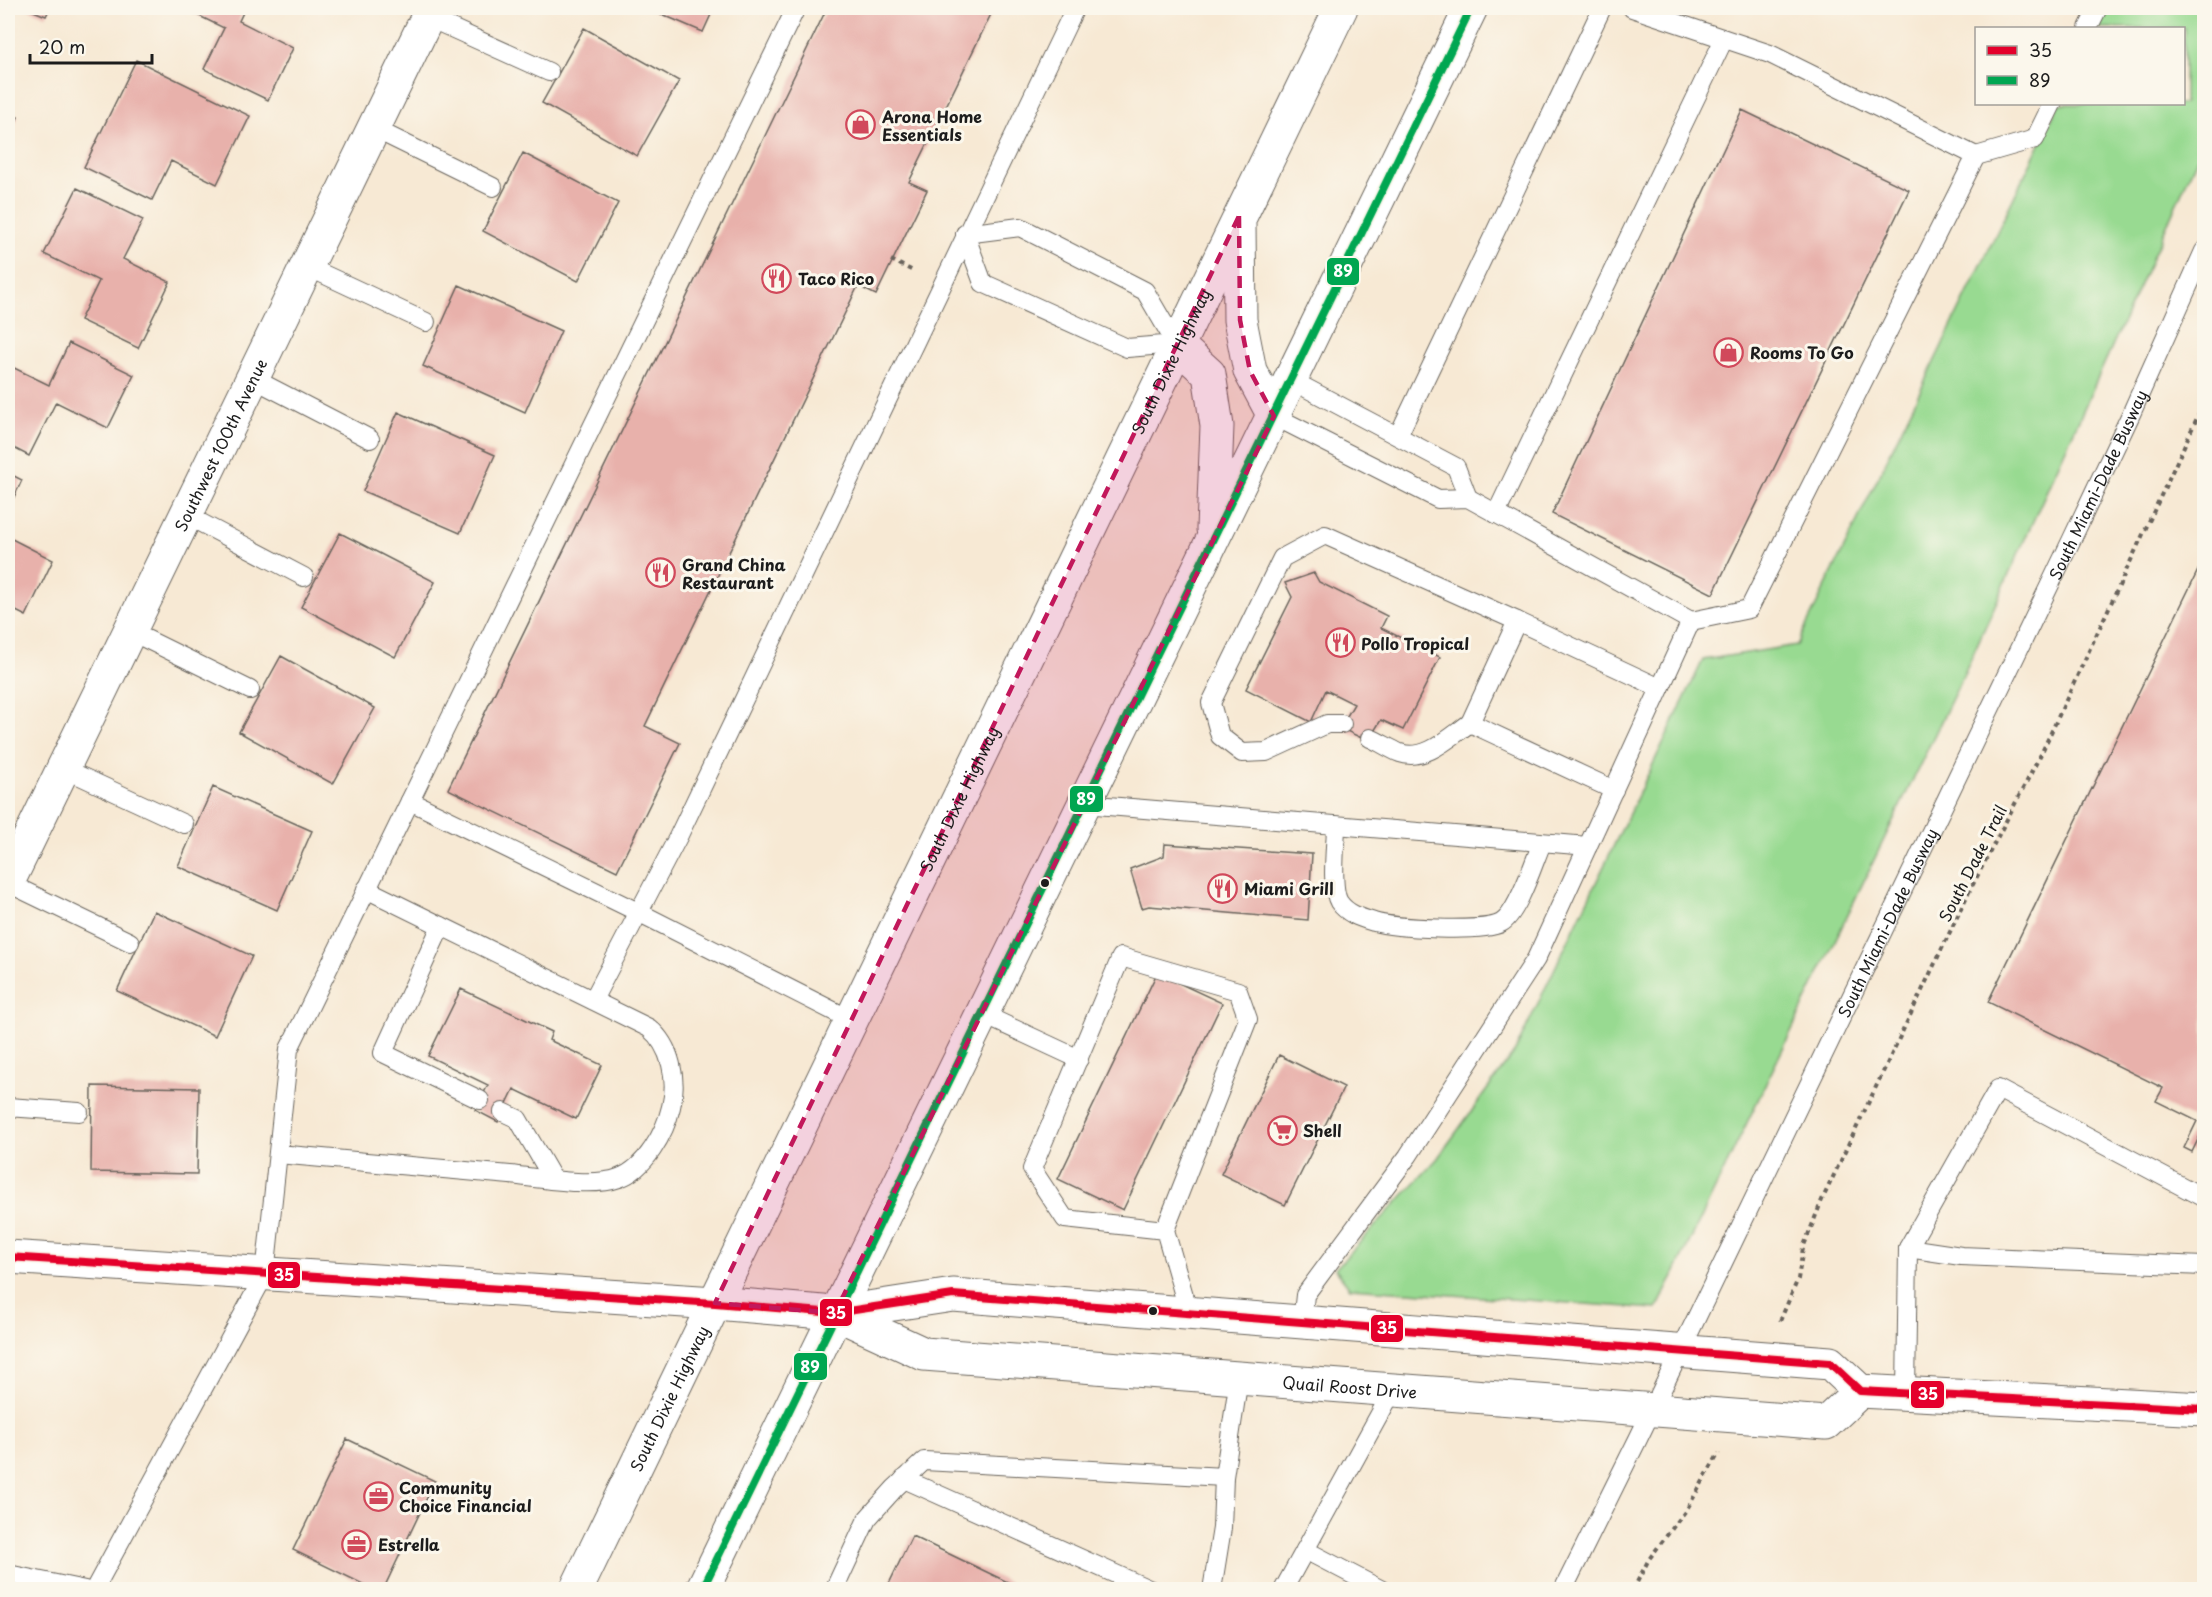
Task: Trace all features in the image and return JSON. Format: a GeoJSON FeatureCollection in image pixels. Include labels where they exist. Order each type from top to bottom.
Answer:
{"type":"FeatureCollection","features":[{"type":"Feature","properties":{"kind":"main road","name":"South Dixie Highway"},"geometry":{"type":"LineString","coordinates":[[576,1590],[1176,344],[1341,8]]}},
{"type":"Feature","properties":{"kind":"main road"},"geometry":{"type":"LineString","coordinates":[[702,1590],[835,1312],[1471,8]]}},
{"type":"Feature","properties":{"kind":"main road","name":"Southwest 100th Avenue"},"geometry":{"type":"LineString","coordinates":[[8,882],[430,12]]}},
{"type":"Feature","properties":{"kind":"main road"},"geometry":{"type":"LineString","coordinates":[[1239,216],[1240,320],[1250,371],[1274,416]]}},
{"type":"Feature","properties":{"kind":"main road"},"geometry":{"type":"LineString","coordinates":[[1176,344],[1209,374],[1217,426],[1212,542]]}},
{"type":"Feature","properties":{"kind":"main road","name":"Quail Roost Drive"},"geometry":{"type":"LineString","coordinates":[[8,1257],[835,1312],[953,1295],[1830,1363],[1860,1391],[1826,1423],[1651,1411],[924,1354],[835,1312]]}},
{"type":"Feature","properties":{"kind":"main road"},"geometry":{"type":"LineString","coordinates":[[1860,1391],[2205,1409]]}},
{"type":"Feature","properties":{"kind":"lane"},"geometry":{"type":"LineString","coordinates":[[94,1590],[265,1274],[289,1049],[796,8]]}},
{"type":"Feature","properties":{"kind":"lane"},"geometry":{"type":"LineString","coordinates":[[593,1000],[709,774],[965,234],[1075,8]]}},
{"type":"Feature","properties":{"kind":"lane"},"geometry":{"type":"LineString","coordinates":[[1398,436],[1602,8]]}},
{"type":"Feature","properties":{"kind":"lane"},"geometry":{"type":"LineString","coordinates":[[1632,8],[1770,54],[1976,156],[2035,139],[2052,105]]}},
{"type":"Feature","properties":{"kind":"lane"},"geometry":{"type":"LineString","coordinates":[[2088,27],[2098,8]]}},
{"type":"Feature","properties":{"kind":"lane"},"geometry":{"type":"LineString","coordinates":[[430,12],[549,72]]}},
{"type":"Feature","properties":{"kind":"lane"},"geometry":{"type":"LineString","coordinates":[[1496,514],[1724,39]]}},
{"type":"Feature","properties":{"kind":"lane"},"geometry":{"type":"LineString","coordinates":[[373,128],[494,187]]}},
{"type":"Feature","properties":{"kind":"lane"},"geometry":{"type":"LineString","coordinates":[[1274,416],[1438,499],[1468,498],[1691,621],[1749,609],[1976,156]]}},
{"type":"Feature","properties":{"kind":"lane"},"geometry":{"type":"LineString","coordinates":[[1020,227],[1145,291],[1176,344],[1127,348],[983,283],[965,234],[1020,227]]}},
{"type":"Feature","properties":{"kind":"lane","name":"South Miami-Dade Busway"},"geometry":{"type":"LineString","coordinates":[[1563,1590],[1680,1353],[2131,414],[2205,251]]}},
{"type":"Feature","properties":{"kind":"lane"},"geometry":{"type":"LineString","coordinates":[[306,266],[426,322]]}},
{"type":"Feature","properties":{"kind":"lane"},"geometry":{"type":"LineString","coordinates":[[252,378],[370,440]]}},
{"type":"Feature","properties":{"kind":"lane"},"geometry":{"type":"LineString","coordinates":[[1291,380],[1456,467],[1468,498]]}},
{"type":"Feature","properties":{"kind":"lane"},"geometry":{"type":"LineString","coordinates":[[186,515],[304,577]]}},
{"type":"Feature","properties":{"kind":"lane"},"geometry":{"type":"LineString","coordinates":[[1342,724],[1327,724],[1266,752],[1242,753],[1220,736],[1211,704],[1282,558],[1325,535],[1660,688]]}},
{"type":"Feature","properties":{"kind":"lane"},"geometry":{"type":"LineString","coordinates":[[1371,738],[1400,753],[1412,755],[1426,753],[1470,723],[1517,621]]}},
{"type":"Feature","properties":{"kind":"lane"},"geometry":{"type":"LineString","coordinates":[[1302,1323],[1305,1294],[1408,1156],[1536,959],[1691,621]]}},
{"type":"Feature","properties":{"kind":"lane"},"geometry":{"type":"LineString","coordinates":[[130,631],[250,690]]}},
{"type":"Feature","properties":{"kind":"lane"},"geometry":{"type":"LineString","coordinates":[[1470,723],[1614,790]]}},
{"type":"Feature","properties":{"kind":"lane"},"geometry":{"type":"LineString","coordinates":[[63,768],[184,824]]}},
{"type":"Feature","properties":{"kind":"lane"},"geometry":{"type":"LineString","coordinates":[[410,801],[851,1020]]}},
{"type":"Feature","properties":{"kind":"lane"},"geometry":{"type":"LineString","coordinates":[[1084,804],[1588,846]]}},
{"type":"Feature","properties":{"kind":"lane"},"geometry":{"type":"LineString","coordinates":[[1336,825],[1335,883],[1338,900],[1349,913],[1387,924],[1478,929],[1501,923],[1521,894],[1542,843]]}},
{"type":"Feature","properties":{"kind":"lane"},"geometry":{"type":"LineString","coordinates":[[8,882],[130,942]]}},
{"type":"Feature","properties":{"kind":"lane"},"geometry":{"type":"LineString","coordinates":[[278,1154],[553,1179],[603,1181],[618,1179],[630,1173],[652,1149],[671,1109],[674,1096],[673,1079],[667,1053],[661,1040],[649,1028],[366,889]]}},
{"type":"Feature","properties":{"kind":"lane"},"geometry":{"type":"LineString","coordinates":[[441,926],[383,1053],[480,1100]]}},
{"type":"Feature","properties":{"kind":"lane"},"geometry":{"type":"LineString","coordinates":[[1165,1230],[1065,1219],[1032,1169],[1121,957],[1238,991],[1248,1019],[1165,1230],[1189,1314]]}},
{"type":"Feature","properties":{"kind":"lane"},"geometry":{"type":"LineString","coordinates":[[982,1014],[1079,1059]]}},
{"type":"Feature","properties":{"kind":"lane"},"geometry":{"type":"LineString","coordinates":[[1906,1393],[1908,1248],[1998,1089],[2205,1198]]}},
{"type":"Feature","properties":{"kind":"lane"},"geometry":{"type":"LineString","coordinates":[[8,1107],[79,1112]]}},
{"type":"Feature","properties":{"kind":"lane"},"geometry":{"type":"LineString","coordinates":[[503,1112],[518,1119],[553,1179]]}},
{"type":"Feature","properties":{"kind":"lane"},"geometry":{"type":"LineString","coordinates":[[1908,1248],[1961,1257],[2205,1266]]}},
{"type":"Feature","properties":{"kind":"lane"},"geometry":{"type":"LineString","coordinates":[[1212,1590],[1222,1528],[1224,1477],[1239,1378]]}},
{"type":"Feature","properties":{"kind":"lane"},"geometry":{"type":"LineString","coordinates":[[1283,1590],[1393,1390]]}},
{"type":"Feature","properties":{"kind":"lane"},"geometry":{"type":"LineString","coordinates":[[834,1590],[867,1519],[924,1461],[1224,1477]]}},
{"type":"Feature","properties":{"kind":"lane"},"geometry":{"type":"LineString","coordinates":[[904,1479],[1151,1590]]}},
{"type":"Feature","properties":{"kind":"lane"},"geometry":{"type":"LineString","coordinates":[[1305,1550],[1382,1590]]}},
{"type":"Feature","properties":{"kind":"lane"},"geometry":{"type":"LineString","coordinates":[[8,1574],[85,1590]]}},
{"type":"Feature","properties":{"kind":"path"},"geometry":{"type":"LineString","coordinates":[[891,260],[923,277]]}},
{"type":"Feature","properties":{"kind":"path","name":"South Dade Trail"},"geometry":{"type":"LineString","coordinates":[[1777,1329],[1798,1279],[1803,1248],[1822,1200],[1969,892],[2041,754],[2205,403]]}},
{"type":"Feature","properties":{"kind":"path"},"geometry":{"type":"LineString","coordinates":[[1633,1590],[1656,1548],[1687,1509],[1724,1444]]}},
{"type":"Feature","properties":{"kind":"highlighted area"},"geometry":{"type":"Polygon","coordinates":[[[1239,216],[1240,320],[1250,371],[1274,416],[835,1313],[715,1303],[1239,216]]]}},
{"type":"Feature","properties":{"kind":"green space"},"geometry":{"type":"Polygon","coordinates":[[[2106,8],[2204,8],[2204,143],[1963,676],[1657,1309],[1350,1288],[1335,1269],[1437,1159],[1515,1051],[1703,660],[1797,645],[2059,105],[2185,105],[2185,27],[2096,27],[2106,8]]]}},
{"type":"Feature","properties":{"kind":"building"},"geometry":{"type":"Polygon","coordinates":[[[26,8],[50,8],[46,16],[26,8]]]}},
{"type":"Feature","properties":{"kind":"building"},"geometry":{"type":"Polygon","coordinates":[[[183,8],[245,8],[239,21],[293,48],[268,100],[204,69],[224,28],[183,8]]]}},
{"type":"Feature","properties":{"kind":"building"},"geometry":{"type":"Polygon","coordinates":[[[647,8],[714,8],[703,32],[647,8]]]}},
{"type":"Feature","properties":{"kind":"building"},"geometry":{"type":"Polygon","coordinates":[[[827,8],[994,8],[909,182],[927,190],[876,295],[858,286],[645,726],[680,743],[617,871],[448,789],[827,8]]]}},
{"type":"Feature","properties":{"kind":"building"},"geometry":{"type":"Polygon","coordinates":[[[584,28],[679,81],[637,156],[542,103],[584,28]]]}},
{"type":"Feature","properties":{"kind":"building"},"geometry":{"type":"Polygon","coordinates":[[[136,60],[250,116],[217,184],[171,161],[152,200],[84,167],[136,60]]]}},
{"type":"Feature","properties":{"kind":"building","name":"Rooms To Go"},"geometry":{"type":"Polygon","coordinates":[[[1742,110],[1909,190],[1713,594],[1552,514],[1742,110]]]}},
{"type":"Feature","properties":{"kind":"building"},"geometry":{"type":"Polygon","coordinates":[[[8,112],[18,117],[8,139],[8,112]]]}},
{"type":"Feature","properties":{"kind":"building"},"geometry":{"type":"Polygon","coordinates":[[[523,153],[618,203],[578,281],[483,231],[523,153]]]}},
{"type":"Feature","properties":{"kind":"building"},"geometry":{"type":"Polygon","coordinates":[[[77,188],[143,220],[123,259],[170,282],[138,348],[80,320],[99,281],[44,254],[77,188]]]}},
{"type":"Feature","properties":{"kind":"building"},"geometry":{"type":"Polygon","coordinates":[[[459,285],[561,331],[525,412],[423,366],[459,285]]]}},
{"type":"Feature","properties":{"kind":"building"},"geometry":{"type":"Polygon","coordinates":[[[69,343],[134,375],[108,428],[56,402],[29,456],[8,445],[8,365],[49,385],[69,343]]]}},
{"type":"Feature","properties":{"kind":"building"},"geometry":{"type":"Polygon","coordinates":[[[398,412],[495,455],[460,533],[363,491],[398,412]]]}},
{"type":"Feature","properties":{"kind":"building"},"geometry":{"type":"Polygon","coordinates":[[[8,473],[22,480],[8,510],[8,473]]]}},
{"type":"Feature","properties":{"kind":"building"},"geometry":{"type":"Polygon","coordinates":[[[340,533],[435,582],[395,657],[301,607],[340,533]]]}},
{"type":"Feature","properties":{"kind":"building"},"geometry":{"type":"Polygon","coordinates":[[[8,537],[53,560],[26,616],[8,607],[8,537]]]}},
{"type":"Feature","properties":{"kind":"building"},"geometry":{"type":"Polygon","coordinates":[[[2204,558],[2204,1127],[2192,1152],[2184,1148],[2197,1121],[2156,1101],[2163,1088],[1988,1002],[2204,558]]]}},
{"type":"Feature","properties":{"kind":"building","name":"Pollo Tropical"},"geometry":{"type":"Polygon","coordinates":[[[1314,573],[1319,582],[1387,616],[1381,628],[1440,657],[1403,730],[1381,720],[1368,741],[1340,728],[1354,704],[1326,690],[1311,722],[1246,689],[1292,597],[1285,583],[1314,573]]]}},
{"type":"Feature","properties":{"kind":"building"},"geometry":{"type":"Polygon","coordinates":[[[281,656],[375,708],[333,784],[239,732],[281,656]]]}},
{"type":"Feature","properties":{"kind":"building"},"geometry":{"type":"Polygon","coordinates":[[[213,787],[312,831],[277,910],[178,866],[213,787]]]}},
{"type":"Feature","properties":{"kind":"building","name":"Miami Grill"},"geometry":{"type":"Polygon","coordinates":[[[1165,844],[1312,854],[1308,920],[1149,906],[1142,908],[1130,869],[1164,856],[1165,844]]]}},
{"type":"Feature","properties":{"kind":"building"},"geometry":{"type":"Polygon","coordinates":[[[154,911],[252,956],[215,1036],[117,991],[154,911]]]}},
{"type":"Feature","properties":{"kind":"building"},"geometry":{"type":"Polygon","coordinates":[[[1157,973],[1222,1003],[1123,1210],[1058,1179],[1157,973]]]}},
{"type":"Feature","properties":{"kind":"building"},"geometry":{"type":"Polygon","coordinates":[[[461,989],[552,1032],[549,1040],[602,1065],[576,1119],[514,1089],[498,1122],[475,1110],[488,1085],[428,1056],[461,989]]]}},
{"type":"Feature","properties":{"kind":"building","name":"Shell"},"geometry":{"type":"Polygon","coordinates":[[[1279,1055],[1344,1087],[1285,1205],[1221,1174],[1279,1055]]]}},
{"type":"Feature","properties":{"kind":"building"},"geometry":{"type":"Polygon","coordinates":[[[92,1086],[199,1088],[197,1174],[91,1172],[92,1086]]]}},
{"type":"Feature","properties":{"kind":"building"},"geometry":{"type":"Polygon","coordinates":[[[347,1439],[435,1481],[383,1590],[375,1590],[293,1550],[347,1439]]]}},
{"type":"Feature","properties":{"kind":"building"},"geometry":{"type":"Polygon","coordinates":[[[912,1536],[1024,1590],[886,1590],[912,1536]]]}},
{"type":"Feature","properties":{"kind":"transit line","name":"89"},"geometry":{"type":"LineString","coordinates":[[702,1590],[1471,8]]}},
{"type":"Feature","properties":{"kind":"transit line","name":"35"},"geometry":{"type":"LineString","coordinates":[[8,1257],[715,1303],[835,1313],[953,1295],[1830,1363],[1860,1391],[2204,1409]]}},
{"type":"Feature","properties":{"kind":"place","name":"Arona Home Essentials"},"geometry":{"type":"Point","coordinates":[861,125]}},
{"type":"Feature","properties":{"kind":"place","name":"Taco Rico"},"geometry":{"type":"Point","coordinates":[777,278]}},
{"type":"Feature","properties":{"kind":"place","name":"Rooms To Go"},"geometry":{"type":"Point","coordinates":[1729,352]}},
{"type":"Feature","properties":{"kind":"place","name":"Grand China Restaurant"},"geometry":{"type":"Point","coordinates":[661,573]}},
{"type":"Feature","properties":{"kind":"place","name":"Pollo Tropical"},"geometry":{"type":"Point","coordinates":[1340,643]}},
{"type":"Feature","properties":{"kind":"place","name":"Miami Grill"},"geometry":{"type":"Point","coordinates":[1223,888]}},
{"type":"Feature","properties":{"kind":"place","name":"Shell"},"geometry":{"type":"Point","coordinates":[1282,1130]}},
{"type":"Feature","properties":{"kind":"place","name":"Community Choice Financial"},"geometry":{"type":"Point","coordinates":[378,1496]}},
{"type":"Feature","properties":{"kind":"place","name":"Estrella"},"geometry":{"type":"Point","coordinates":[357,1544]}}]}
